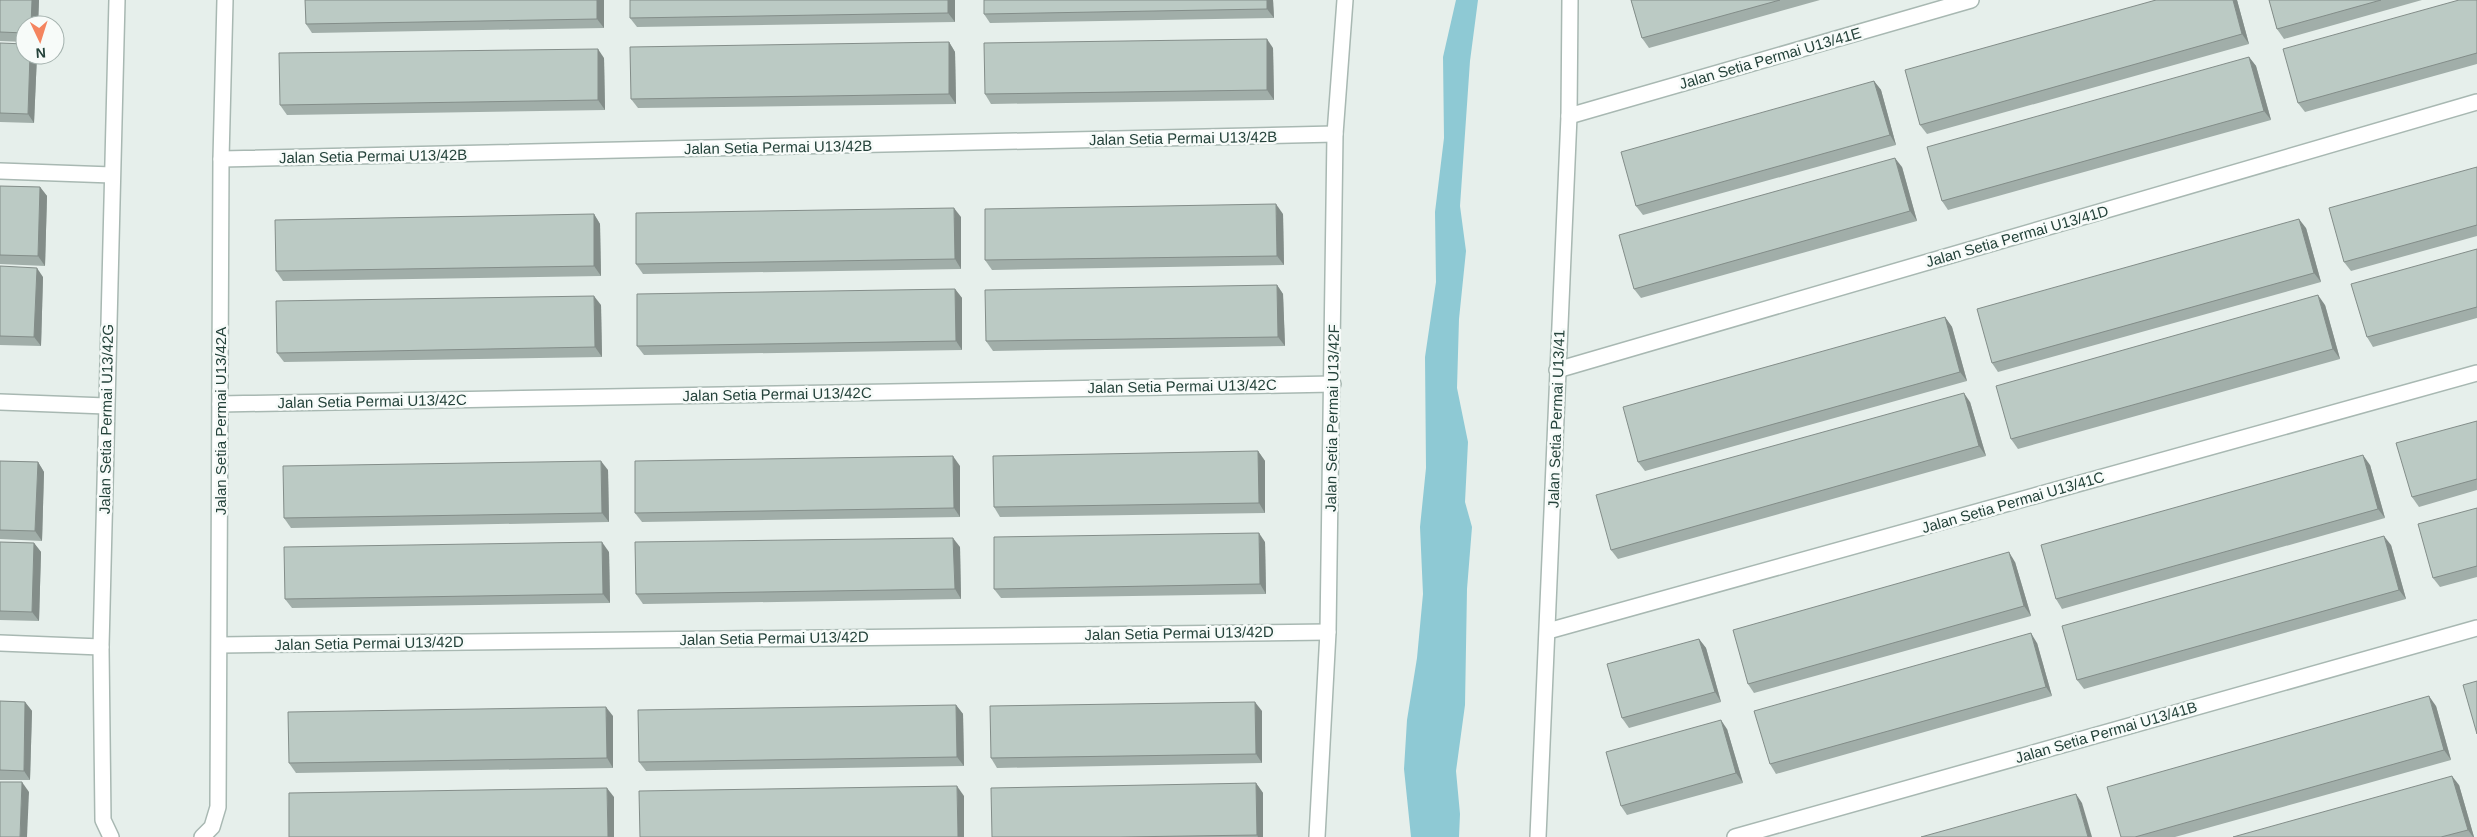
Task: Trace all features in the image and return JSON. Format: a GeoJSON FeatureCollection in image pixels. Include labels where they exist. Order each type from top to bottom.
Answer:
{"type":"FeatureCollection","features":[{"type":"Feature","properties":{"kind":"street","name":"Jalan Setia Permai U13/42G"},"geometry":{"type":"LineString","coordinates":[[111,837],[104,820],[101,647],[117,0]]}},
{"type":"Feature","properties":{"kind":"street","name":"Jalan Setia Permai U13/42A"},"geometry":{"type":"LineString","coordinates":[[202,837],[212,827],[218,807],[221,159],[225,0]]}},
{"type":"Feature","properties":{"kind":"street","name":"Jalan Setia Permai U13/42F"},"geometry":{"type":"LineString","coordinates":[[1317,837],[1328,632],[1333,384],[1335,134],[1345,0]]}},
{"type":"Feature","properties":{"kind":"street","name":"Jalan Setia Permai U13/41"},"geometry":{"type":"LineString","coordinates":[[1538,837],[1569,116],[1570,0]]}},
{"type":"Feature","properties":{"kind":"street","name":"Jalan Setia Permai U13/41E"},"geometry":{"type":"LineString","coordinates":[[1569,116],[1970,0]]}},
{"type":"Feature","properties":{"kind":"street","name":"Jalan Setia Permai U13/41D"},"geometry":{"type":"LineString","coordinates":[[1557,370],[2477,102]]}},
{"type":"Feature","properties":{"kind":"street","name":"Jalan Setia Permai U13/42B"},"geometry":{"type":"LineString","coordinates":[[221,159],[1335,134]]}},
{"type":"Feature","properties":{"kind":"street"},"geometry":{"type":"LineString","coordinates":[[0,171],[112,175]]}},
{"type":"Feature","properties":{"kind":"street","name":"Jalan Setia Permai U13/41C"},"geometry":{"type":"LineString","coordinates":[[1548,631],[2477,373]]}},
{"type":"Feature","properties":{"kind":"street","name":"Jalan Setia Permai U13/42C"},"geometry":{"type":"LineString","coordinates":[[220,404],[1333,384]]}},
{"type":"Feature","properties":{"kind":"street"},"geometry":{"type":"LineString","coordinates":[[0,402],[106,406]]}},
{"type":"Feature","properties":{"kind":"street","name":"Jalan Setia Permai U13/41B"},"geometry":{"type":"LineString","coordinates":[[1735,837],[2477,628]]}},
{"type":"Feature","properties":{"kind":"street","name":"Jalan Setia Permai U13/42D"},"geometry":{"type":"LineString","coordinates":[[220,645],[1328,632]]}},
{"type":"Feature","properties":{"kind":"street"},"geometry":{"type":"LineString","coordinates":[[0,643],[101,647]]}},
{"type":"Feature","properties":{"kind":"water"},"geometry":{"type":"Polygon","coordinates":[[[1456,0],[1478,0],[1470,61],[1460,206],[1466,251],[1459,319],[1457,388],[1468,442],[1465,502],[1472,527],[1467,589],[1465,705],[1456,771],[1460,814],[1459,837],[1411,837],[1404,769],[1407,720],[1417,658],[1423,594],[1420,527],[1426,468],[1425,357],[1436,282],[1435,212],[1444,138],[1443,57],[1456,0]]]}},
{"type":"Feature","properties":{"kind":"building"},"geometry":{"type":"Polygon","coordinates":[[[0,0],[32,0],[31,15],[15,15],[15,33],[0,32],[0,0]]]}},
{"type":"Feature","properties":{"kind":"building"},"geometry":{"type":"Polygon","coordinates":[[[305,0],[597,0],[597,19],[306,24],[305,0]]]}},
{"type":"Feature","properties":{"kind":"building"},"geometry":{"type":"Polygon","coordinates":[[[630,0],[948,0],[948,13],[630,18],[630,0]]]}},
{"type":"Feature","properties":{"kind":"building"},"geometry":{"type":"Polygon","coordinates":[[[984,0],[1267,0],[1267,9],[984,14],[984,0]]]}},
{"type":"Feature","properties":{"kind":"building"},"geometry":{"type":"Polygon","coordinates":[[[1631,0],[1780,0],[1642,38],[1631,0]]]}},
{"type":"Feature","properties":{"kind":"building"},"geometry":{"type":"Polygon","coordinates":[[[2156,0],[2233,0],[2242,34],[1920,125],[1905,70],[2156,0]]]}},
{"type":"Feature","properties":{"kind":"building"},"geometry":{"type":"Polygon","coordinates":[[[2269,0],[2381,0],[2277,29],[2269,0]]]}},
{"type":"Feature","properties":{"kind":"building"},"geometry":{"type":"Polygon","coordinates":[[[2459,0],[2477,0],[2477,53],[2298,103],[2283,49],[2459,0]]]}},
{"type":"Feature","properties":{"kind":"building"},"geometry":{"type":"Polygon","coordinates":[[[1267,39],[1267,90],[985,94],[984,43],[1267,39]]]}},
{"type":"Feature","properties":{"kind":"building"},"geometry":{"type":"Polygon","coordinates":[[[949,42],[949,94],[631,99],[630,47],[949,42]]]}},
{"type":"Feature","properties":{"kind":"building"},"geometry":{"type":"Polygon","coordinates":[[[0,43],[15,44],[15,65],[30,65],[28,114],[0,113],[0,43]]]}},
{"type":"Feature","properties":{"kind":"building"},"geometry":{"type":"Polygon","coordinates":[[[598,49],[598,100],[280,105],[279,53],[598,49]]]}},
{"type":"Feature","properties":{"kind":"building"},"geometry":{"type":"Polygon","coordinates":[[[2249,57],[2264,111],[1942,201],[1927,147],[2249,57]]]}},
{"type":"Feature","properties":{"kind":"building"},"geometry":{"type":"Polygon","coordinates":[[[1874,81],[1890,135],[1636,206],[1621,152],[1874,81]]]}},
{"type":"Feature","properties":{"kind":"building"},"geometry":{"type":"Polygon","coordinates":[[[1895,158],[1910,211],[1634,289],[1619,235],[1895,158]]]}},
{"type":"Feature","properties":{"kind":"building"},"geometry":{"type":"Polygon","coordinates":[[[2477,167],[2477,225],[2344,262],[2329,208],[2477,167]]]}},
{"type":"Feature","properties":{"kind":"building"},"geometry":{"type":"Polygon","coordinates":[[[0,186],[40,187],[38,256],[0,255],[0,186]]]}},
{"type":"Feature","properties":{"kind":"building"},"geometry":{"type":"Polygon","coordinates":[[[1276,204],[1277,256],[985,260],[985,209],[1276,204]]]}},
{"type":"Feature","properties":{"kind":"building"},"geometry":{"type":"Polygon","coordinates":[[[954,208],[955,259],[636,264],[636,213],[954,208]]]}},
{"type":"Feature","properties":{"kind":"building"},"geometry":{"type":"Polygon","coordinates":[[[594,214],[594,266],[276,271],[275,220],[594,214]]]}},
{"type":"Feature","properties":{"kind":"building"},"geometry":{"type":"Polygon","coordinates":[[[2299,219],[2314,273],[1992,363],[1977,309],[2299,219]]]}},
{"type":"Feature","properties":{"kind":"building"},"geometry":{"type":"Polygon","coordinates":[[[2477,249],[2477,307],[2367,337],[2351,284],[2477,249]]]}},
{"type":"Feature","properties":{"kind":"building"},"geometry":{"type":"Polygon","coordinates":[[[0,266],[37,268],[34,337],[0,336],[0,266]]]}},
{"type":"Feature","properties":{"kind":"building"},"geometry":{"type":"Polygon","coordinates":[[[1277,285],[1278,337],[986,341],[985,290],[1277,285]]]}},
{"type":"Feature","properties":{"kind":"building"},"geometry":{"type":"Polygon","coordinates":[[[955,289],[956,341],[637,346],[637,294],[955,289]]]}},
{"type":"Feature","properties":{"kind":"building"},"geometry":{"type":"Polygon","coordinates":[[[2318,295],[2333,349],[2011,439],[1996,386],[2318,295]]]}},
{"type":"Feature","properties":{"kind":"building"},"geometry":{"type":"Polygon","coordinates":[[[594,296],[595,347],[277,353],[276,301],[594,296]]]}},
{"type":"Feature","properties":{"kind":"building"},"geometry":{"type":"Polygon","coordinates":[[[1945,317],[1960,372],[1638,462],[1623,407],[1945,317]]]}},
{"type":"Feature","properties":{"kind":"building"},"geometry":{"type":"Polygon","coordinates":[[[1964,393],[1979,446],[1611,550],[1596,495],[1964,393]]]}},
{"type":"Feature","properties":{"kind":"building"},"geometry":{"type":"Polygon","coordinates":[[[2477,421],[2477,479],[2412,497],[2396,443],[2477,421]]]}},
{"type":"Feature","properties":{"kind":"building"},"geometry":{"type":"Polygon","coordinates":[[[1258,451],[1259,503],[994,507],[993,456],[1258,451]]]}},
{"type":"Feature","properties":{"kind":"building"},"geometry":{"type":"Polygon","coordinates":[[[2363,455],[2378,509],[2056,599],[2041,545],[2363,455]]]}},
{"type":"Feature","properties":{"kind":"building"},"geometry":{"type":"Polygon","coordinates":[[[953,456],[954,508],[635,513],[635,461],[953,456]]]}},
{"type":"Feature","properties":{"kind":"building"},"geometry":{"type":"Polygon","coordinates":[[[0,461],[38,462],[35,531],[0,530],[0,461]]]}},
{"type":"Feature","properties":{"kind":"building"},"geometry":{"type":"Polygon","coordinates":[[[601,461],[602,513],[284,518],[283,466],[601,461]]]}},
{"type":"Feature","properties":{"kind":"building"},"geometry":{"type":"Polygon","coordinates":[[[2477,508],[2477,566],[2433,578],[2418,524],[2477,508]]]}},
{"type":"Feature","properties":{"kind":"building"},"geometry":{"type":"Polygon","coordinates":[[[1259,533],[1260,584],[994,589],[994,537],[1259,533]]]}},
{"type":"Feature","properties":{"kind":"building"},"geometry":{"type":"Polygon","coordinates":[[[2384,536],[2399,590],[2077,680],[2062,626],[2384,536]]]}},
{"type":"Feature","properties":{"kind":"building"},"geometry":{"type":"Polygon","coordinates":[[[953,538],[955,589],[636,594],[635,542],[953,538]]]}},
{"type":"Feature","properties":{"kind":"building"},"geometry":{"type":"Polygon","coordinates":[[[0,542],[34,543],[32,612],[0,611],[0,542]]]}},
{"type":"Feature","properties":{"kind":"building"},"geometry":{"type":"Polygon","coordinates":[[[602,542],[603,594],[285,599],[284,547],[602,542]]]}},
{"type":"Feature","properties":{"kind":"building"},"geometry":{"type":"Polygon","coordinates":[[[2009,552],[2024,606],[1748,684],[1733,630],[2009,552]]]}},
{"type":"Feature","properties":{"kind":"building"},"geometry":{"type":"Polygon","coordinates":[[[2031,633],[2046,687],[1770,764],[1754,711],[2031,633]]]}},
{"type":"Feature","properties":{"kind":"building"},"geometry":{"type":"Polygon","coordinates":[[[1699,639],[1715,692],[1622,718],[1607,664],[1699,639]]]}},
{"type":"Feature","properties":{"kind":"building"},"geometry":{"type":"Polygon","coordinates":[[[2477,681],[2477,734],[2463,685],[2477,681]]]}},
{"type":"Feature","properties":{"kind":"building"},"geometry":{"type":"Polygon","coordinates":[[[2429,696],[2444,750],[2135,837],[2121,837],[2107,787],[2429,696]]]}},
{"type":"Feature","properties":{"kind":"building"},"geometry":{"type":"Polygon","coordinates":[[[0,701],[25,702],[24,771],[0,770],[0,701]]]}},
{"type":"Feature","properties":{"kind":"building"},"geometry":{"type":"Polygon","coordinates":[[[1255,702],[1256,754],[991,758],[990,706],[1255,702]]]}},
{"type":"Feature","properties":{"kind":"building"},"geometry":{"type":"Polygon","coordinates":[[[956,705],[957,757],[639,762],[638,710],[956,705]]]}},
{"type":"Feature","properties":{"kind":"building"},"geometry":{"type":"Polygon","coordinates":[[[606,707],[607,758],[289,763],[288,712],[606,707]]]}},
{"type":"Feature","properties":{"kind":"building"},"geometry":{"type":"Polygon","coordinates":[[[1721,720],[1736,773],[1621,806],[1606,752],[1721,720]]]}},
{"type":"Feature","properties":{"kind":"building"},"geometry":{"type":"Polygon","coordinates":[[[2452,776],[2468,830],[2441,837],[2233,837],[2452,776]]]}},
{"type":"Feature","properties":{"kind":"building"},"geometry":{"type":"Polygon","coordinates":[[[0,782],[22,782],[20,837],[0,837],[0,782]]]}},
{"type":"Feature","properties":{"kind":"building"},"geometry":{"type":"Polygon","coordinates":[[[1256,783],[1257,835],[992,837],[991,788],[1256,783]]]}},
{"type":"Feature","properties":{"kind":"building"},"geometry":{"type":"Polygon","coordinates":[[[957,786],[958,837],[640,837],[639,791],[957,786]]]}},
{"type":"Feature","properties":{"kind":"building"},"geometry":{"type":"Polygon","coordinates":[[[607,788],[608,837],[289,837],[289,793],[607,788]]]}},
{"type":"Feature","properties":{"kind":"building"},"geometry":{"type":"Polygon","coordinates":[[[2076,794],[2088,837],[1921,837],[2076,794]]]}}]}
